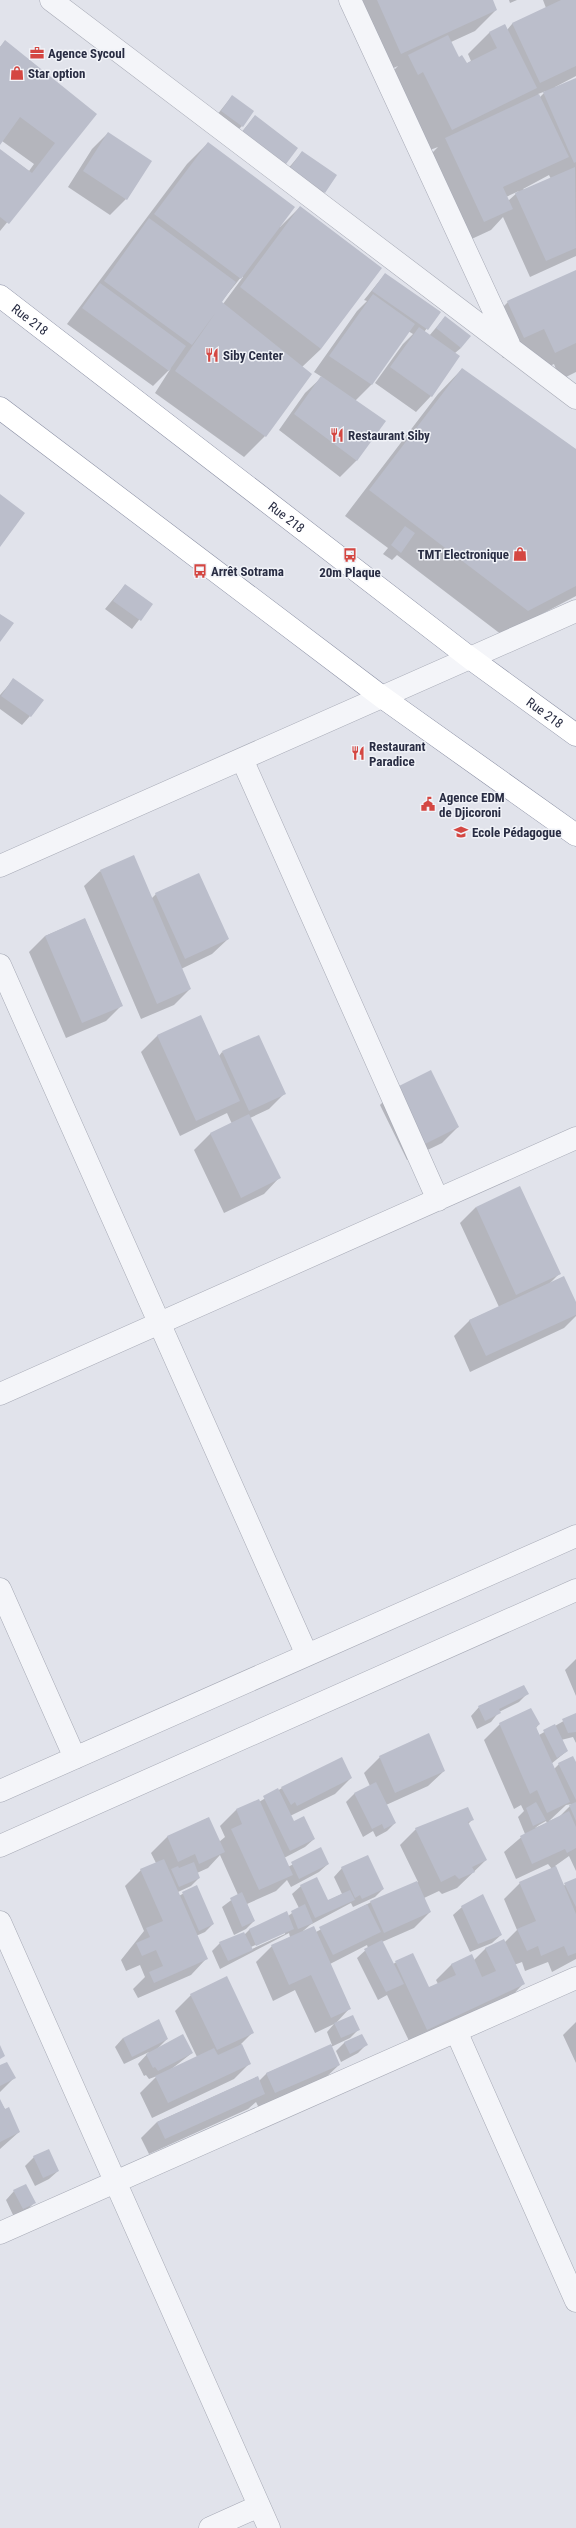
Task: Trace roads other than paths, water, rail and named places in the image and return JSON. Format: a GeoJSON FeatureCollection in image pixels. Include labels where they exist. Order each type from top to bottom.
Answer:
{"type":"FeatureCollection","features":[{"type":"Feature","properties":{"kind":"highway","name":"Rue 218"},"geometry":{"type":"LineString","coordinates":[[0,296],[470,658],[576,736]]}},
{"type":"Feature","properties":{"kind":"highway"},"geometry":{"type":"LineString","coordinates":[[0,408],[382,697],[576,835]]}},
{"type":"Feature","properties":{"kind":"street"},"geometry":{"type":"LineString","coordinates":[[51,0],[510,346],[576,398]]}},
{"type":"Feature","properties":{"kind":"street"},"geometry":{"type":"LineString","coordinates":[[350,0],[510,346]]}},
{"type":"Feature","properties":{"kind":"street"},"geometry":{"type":"LineString","coordinates":[[0,866],[576,611]]}},
{"type":"Feature","properties":{"kind":"street"},"geometry":{"type":"LineString","coordinates":[[242,759],[438,1200]]}},
{"type":"Feature","properties":{"kind":"street"},"geometry":{"type":"LineString","coordinates":[[0,965],[306,1655]]}},
{"type":"Feature","properties":{"kind":"street"},"geometry":{"type":"LineString","coordinates":[[0,1394],[576,1138]]}},
{"type":"Feature","properties":{"kind":"street"},"geometry":{"type":"LineString","coordinates":[[0,1791],[576,1536]]}},
{"type":"Feature","properties":{"kind":"street"},"geometry":{"type":"LineString","coordinates":[[0,1589],[75,1758]]}},
{"type":"Feature","properties":{"kind":"street"},"geometry":{"type":"LineString","coordinates":[[0,1846],[576,1590]]}},
{"type":"Feature","properties":{"kind":"street"},"geometry":{"type":"LineString","coordinates":[[0,1922],[268,2528]]}},
{"type":"Feature","properties":{"kind":"street"},"geometry":{"type":"LineString","coordinates":[[0,2233],[576,1978]]}},
{"type":"Feature","properties":{"kind":"street"},"geometry":{"type":"LineString","coordinates":[[456,2031],[576,2301]]}},
{"type":"Feature","properties":{"kind":"street"},"geometry":{"type":"LineString","coordinates":[[210,2528],[259,2506]]}},
{"type":"Feature","properties":{"kind":"place","name":"Agence Sycoul"},"geometry":{"type":"Point","coordinates":[37,53]}},
{"type":"Feature","properties":{"kind":"place","name":"Star option"},"geometry":{"type":"Point","coordinates":[17,73]}},
{"type":"Feature","properties":{"kind":"place","name":"Siby Center"},"geometry":{"type":"Point","coordinates":[212,355]}},
{"type":"Feature","properties":{"kind":"place","name":"Restaurant Siby"},"geometry":{"type":"Point","coordinates":[337,435]}},
{"type":"Feature","properties":{"kind":"place","name":"TMT Electronique"},"geometry":{"type":"Point","coordinates":[520,554]}},
{"type":"Feature","properties":{"kind":"place","name":"20m Plaque"},"geometry":{"type":"Point","coordinates":[350,555]}},
{"type":"Feature","properties":{"kind":"place","name":"Arrêt Sotrama"},"geometry":{"type":"Point","coordinates":[200,571]}},
{"type":"Feature","properties":{"kind":"place","name":"Restaurant Paradice"},"geometry":{"type":"Point","coordinates":[358,753]}},
{"type":"Feature","properties":{"kind":"place","name":"Agence EDM de Djicoroni"},"geometry":{"type":"Point","coordinates":[428,804]}},
{"type":"Feature","properties":{"kind":"place","name":"Ecole Pédagogue"},"geometry":{"type":"Point","coordinates":[461,832]}}]}
